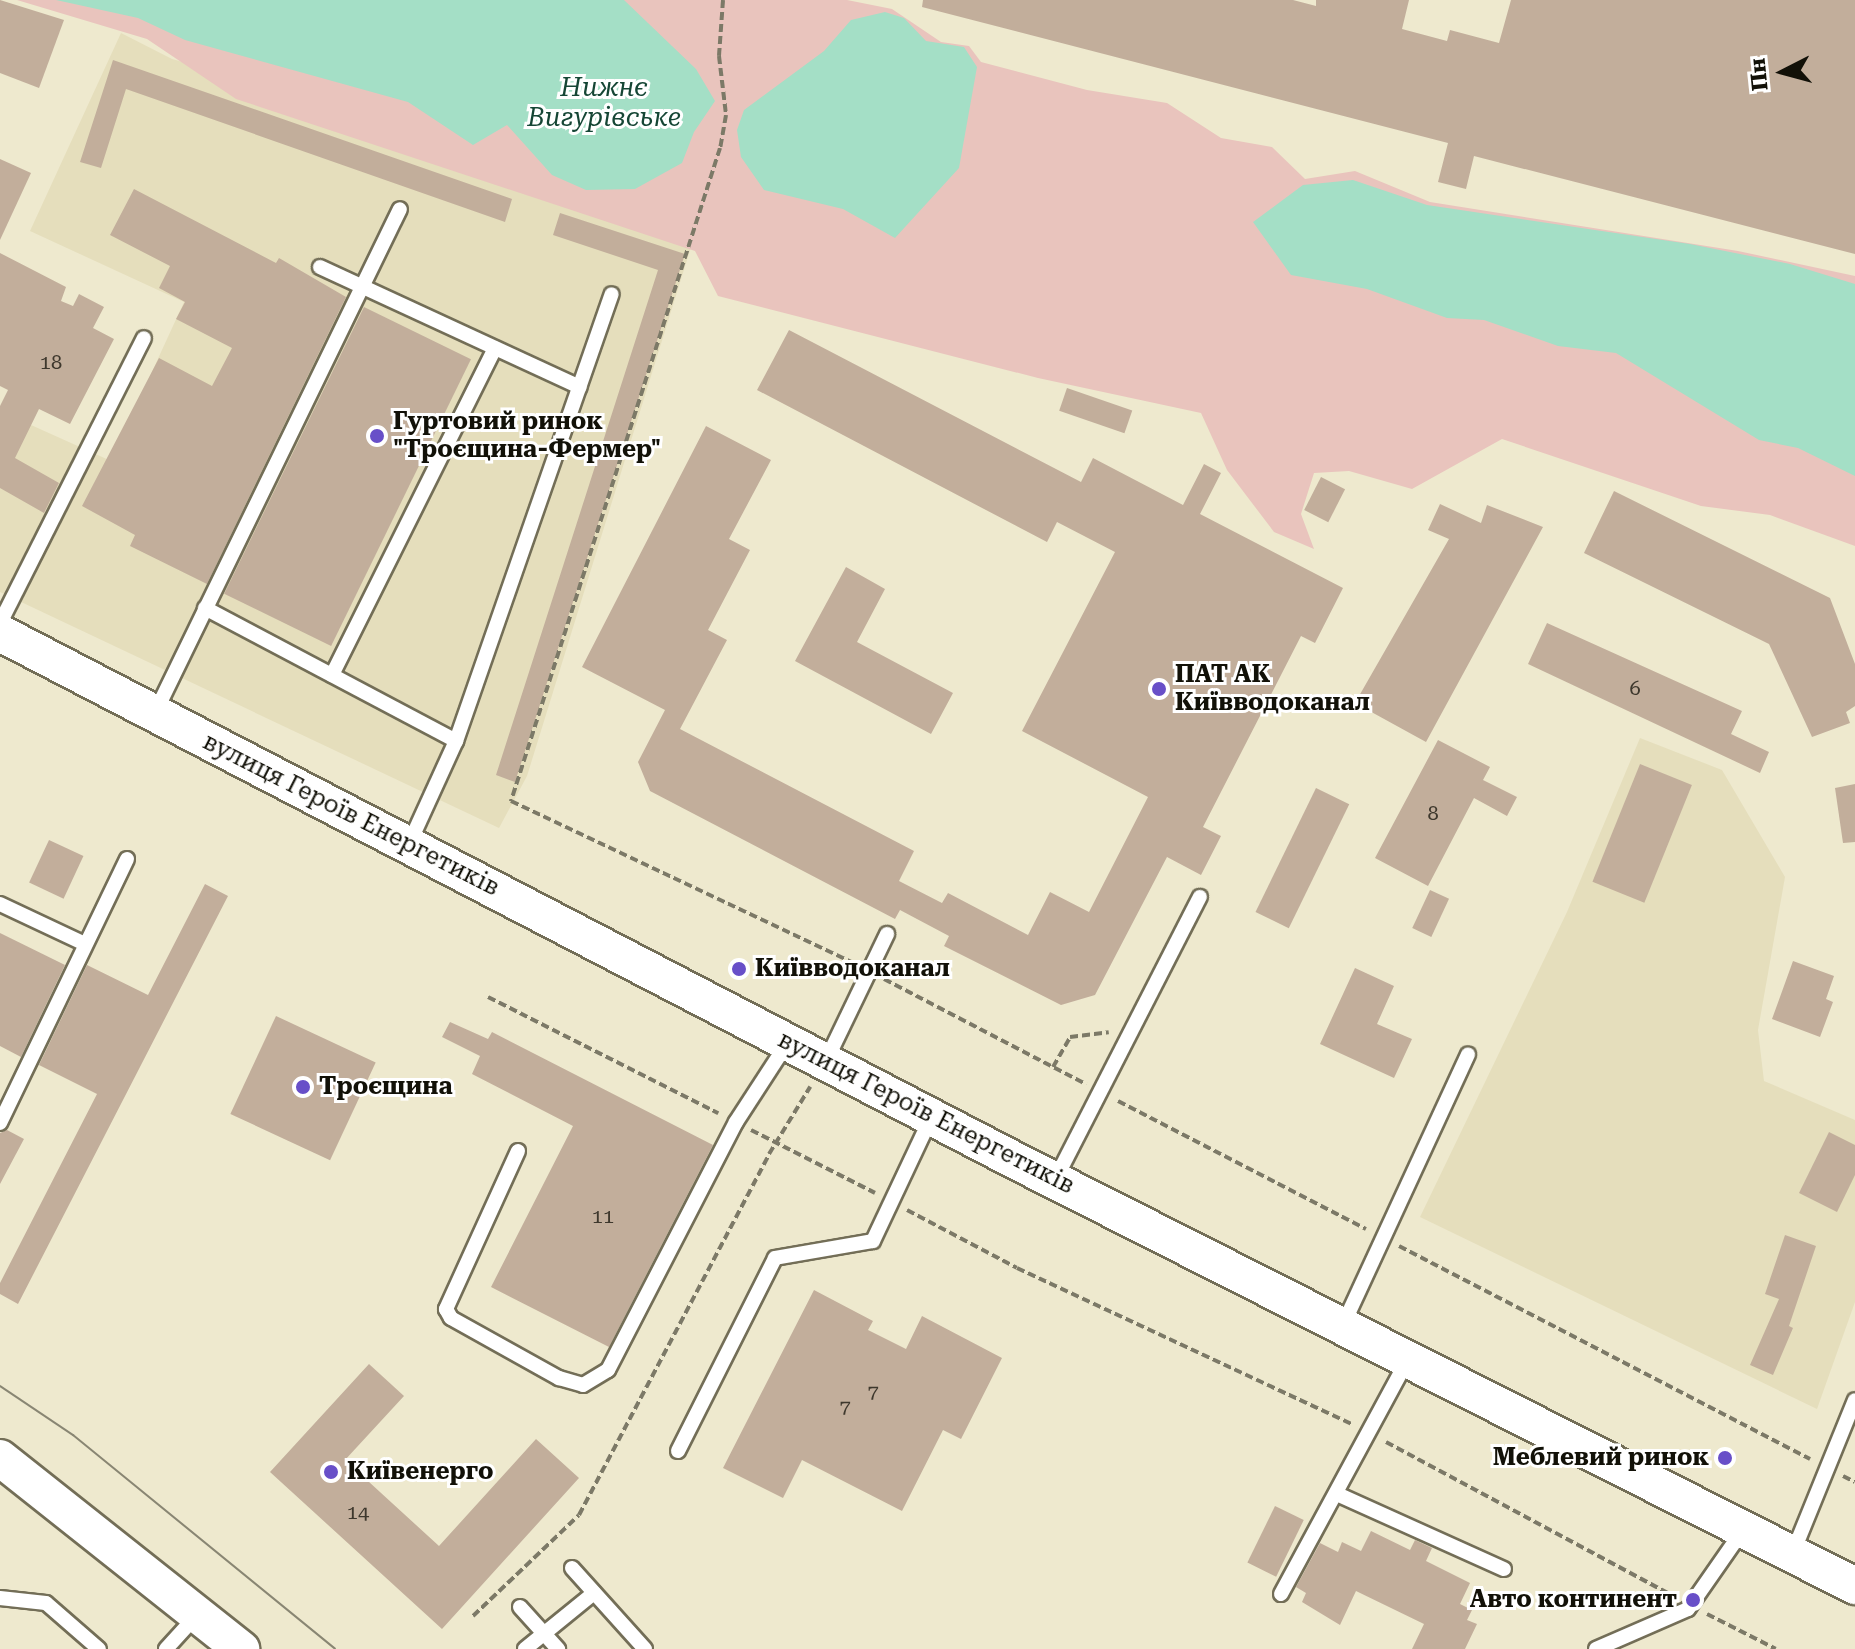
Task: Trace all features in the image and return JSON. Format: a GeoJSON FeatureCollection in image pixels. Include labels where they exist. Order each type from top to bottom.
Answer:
{"type":"FeatureCollection","features":[{"type":"Feature","properties":{"kind":"street","name":"вулиця Героїв Енергетиків"},"geometry":{"type":"LineString","coordinates":[[0,633],[1054,1180],[1855,1586]]}},
{"type":"Feature","properties":{"kind":"street"},"geometry":{"type":"LineString","coordinates":[[0,1458],[241,1649]]}},
{"type":"Feature","properties":{"kind":"lane"},"geometry":{"type":"LineString","coordinates":[[155,713],[400,209]]}},
{"type":"Feature","properties":{"kind":"lane"},"geometry":{"type":"LineString","coordinates":[[320,267],[580,387]]}},
{"type":"Feature","properties":{"kind":"lane"},"geometry":{"type":"LineString","coordinates":[[409,845],[456,741],[612,294]]}},
{"type":"Feature","properties":{"kind":"lane"},"geometry":{"type":"LineString","coordinates":[[0,623],[144,338]]}},
{"type":"Feature","properties":{"kind":"lane"},"geometry":{"type":"LineString","coordinates":[[332,675],[495,348]]}},
{"type":"Feature","properties":{"kind":"lane"},"geometry":{"type":"LineString","coordinates":[[205,608],[456,741]]}},
{"type":"Feature","properties":{"kind":"lane"},"geometry":{"type":"LineString","coordinates":[[1,1118],[127,859]]}},
{"type":"Feature","properties":{"kind":"lane"},"geometry":{"type":"LineString","coordinates":[[1054,1180],[1200,897]]}},
{"type":"Feature","properties":{"kind":"lane"},"geometry":{"type":"LineString","coordinates":[[0,904],[85,944]]}},
{"type":"Feature","properties":{"kind":"lane"},"geometry":{"type":"LineString","coordinates":[[826,1061],[887,934]]}},
{"type":"Feature","properties":{"kind":"lane"},"geometry":{"type":"LineString","coordinates":[[518,1151],[446,1309],[451,1318],[559,1378],[583,1385],[608,1370],[736,1122],[788,1042]]}},
{"type":"Feature","properties":{"kind":"lane"},"geometry":{"type":"LineString","coordinates":[[1343,1325],[1468,1055]]}},
{"type":"Feature","properties":{"kind":"lane"},"geometry":{"type":"LineString","coordinates":[[678,1451],[775,1258],[873,1241],[932,1117]]}},
{"type":"Feature","properties":{"kind":"lane"},"geometry":{"type":"LineString","coordinates":[[1281,1594],[1409,1359]]}},
{"type":"Feature","properties":{"kind":"lane"},"geometry":{"type":"LineString","coordinates":[[1792,1556],[1830,1469],[1855,1400]]}},
{"type":"Feature","properties":{"kind":"lane"},"geometry":{"type":"LineString","coordinates":[[1337,1494],[1504,1569]]}},
{"type":"Feature","properties":{"kind":"lane"},"geometry":{"type":"LineString","coordinates":[[1596,1649],[1690,1605],[1743,1529]]}},
{"type":"Feature","properties":{"kind":"lane"},"geometry":{"type":"LineString","coordinates":[[572,1568],[645,1649]]}},
{"type":"Feature","properties":{"kind":"lane"},"geometry":{"type":"LineString","coordinates":[[525,1649],[594,1593]]}},
{"type":"Feature","properties":{"kind":"lane"},"geometry":{"type":"LineString","coordinates":[[0,1598],[46,1603],[99,1649]]}},
{"type":"Feature","properties":{"kind":"lane"},"geometry":{"type":"LineString","coordinates":[[520,1607],[558,1649]]}},
{"type":"Feature","properties":{"kind":"lane"},"geometry":{"type":"LineString","coordinates":[[166,1649],[198,1614]]}},
{"type":"Feature","properties":{"kind":"path"},"geometry":{"type":"LineString","coordinates":[[723,0],[719,56],[726,115],[687,254],[511,801],[869,971],[1855,1482]]}},
{"type":"Feature","properties":{"kind":"path"},"geometry":{"type":"LineString","coordinates":[[488,997],[1017,1268],[1370,1434],[1776,1649]]}},
{"type":"Feature","properties":{"kind":"path"},"geometry":{"type":"LineString","coordinates":[[1053,1067],[1070,1037],[1131,1029]]}},
{"type":"Feature","properties":{"kind":"path"},"geometry":{"type":"LineString","coordinates":[[473,1616],[579,1515],[776,1142],[826,1061]]}},
{"type":"Feature","properties":{"kind":"shaded area"},"geometry":{"type":"Polygon","coordinates":[[[17,0],[847,0],[892,9],[941,42],[969,46],[981,62],[1087,90],[1167,103],[1221,138],[1272,147],[1305,179],[1355,171],[1430,202],[1738,251],[1855,276],[1855,546],[1770,515],[1701,506],[1502,439],[1412,489],[1349,471],[1314,473],[1301,514],[1314,549],[1274,532],[1227,470],[1201,413],[1038,378],[718,296],[695,251],[236,99],[147,39],[17,0]]]}},
{"type":"Feature","properties":{"kind":"shaded area","name":"Гуртовий ринок \"Троєщина-Фермер\""},"geometry":{"type":"Polygon","coordinates":[[[121,33],[172,59],[354,110],[691,247],[527,776],[499,828],[0,592],[0,411],[111,461],[184,302],[30,231],[121,33]]]}},
{"type":"Feature","properties":{"kind":"shaded area"},"geometry":{"type":"Polygon","coordinates":[[[1640,738],[1722,770],[1785,877],[1758,1030],[1764,1081],[1855,1120],[1855,1302],[1817,1409],[1420,1217],[1567,912],[1640,738]]]}},
{"type":"Feature","properties":{"kind":"water","name":"Нижнє Вигурівське"},"geometry":{"type":"Polygon","coordinates":[[[56,0],[624,0],[696,69],[715,101],[694,132],[682,163],[635,189],[586,190],[552,175],[507,125],[473,145],[408,102],[185,40],[138,18],[56,0]]]}},
{"type":"Feature","properties":{"kind":"water"},"geometry":{"type":"Polygon","coordinates":[[[885,12],[904,18],[926,41],[964,47],[977,67],[959,168],[895,238],[843,209],[764,190],[741,157],[737,130],[744,110],[824,51],[851,20],[885,12]]]}},
{"type":"Feature","properties":{"kind":"water"},"geometry":{"type":"Polygon","coordinates":[[[1353,180],[1427,205],[1690,244],[1790,264],[1855,284],[1855,476],[1798,448],[1759,440],[1616,353],[1558,346],[1484,320],[1447,318],[1367,289],[1291,275],[1253,222],[1303,185],[1353,180]]]}},
{"type":"Feature","properties":{"kind":"building"},"geometry":{"type":"Polygon","coordinates":[[[0,0],[64,20],[39,88],[0,73],[0,0]]]}},
{"type":"Feature","properties":{"kind":"building"},"geometry":{"type":"Polygon","coordinates":[[[923,0],[1293,0],[1316,6],[1316,0],[1409,0],[1402,29],[1447,41],[1450,30],[1499,43],[1511,0],[1855,0],[1855,254],[1474,156],[1466,189],[1438,182],[1448,143],[922,7],[923,0]]]}},
{"type":"Feature","properties":{"kind":"building"},"geometry":{"type":"Polygon","coordinates":[[[113,60],[512,199],[505,222],[126,89],[101,168],[80,162],[113,60]]]}},
{"type":"Feature","properties":{"kind":"building"},"geometry":{"type":"Polygon","coordinates":[[[0,159],[31,173],[0,240],[0,159]]]}},
{"type":"Feature","properties":{"kind":"building"},"geometry":{"type":"Polygon","coordinates":[[[134,189],[276,263],[279,258],[346,297],[207,584],[130,546],[135,535],[82,506],[159,358],[212,386],[232,348],[176,319],[185,302],[159,288],[170,266],[110,235],[134,189]]]}},
{"type":"Feature","properties":{"kind":"building"},"geometry":{"type":"Polygon","coordinates":[[[560,213],[685,254],[515,782],[496,775],[658,270],[553,235],[560,213]]]}},
{"type":"Feature","properties":{"kind":"building"},"geometry":{"type":"Polygon","coordinates":[[[0,253],[66,287],[61,301],[73,306],[79,294],[104,307],[93,328],[114,339],[70,424],[39,409],[15,458],[59,483],[44,513],[0,488],[0,406],[8,390],[0,386],[0,253]]]}},
{"type":"Feature","properties":{"kind":"building"},"geometry":{"type":"Polygon","coordinates":[[[364,307],[471,359],[331,646],[224,594],[364,307]]]}},
{"type":"Feature","properties":{"kind":"building","name":"ПАТ АК Київводоканал"},"geometry":{"type":"Polygon","coordinates":[[[789,330],[1081,482],[1093,458],[1183,505],[1204,464],[1221,473],[1200,514],[1343,588],[1315,643],[1301,636],[1203,827],[1221,836],[1201,875],[1167,857],[1095,995],[1061,1005],[944,946],[949,936],[900,910],[895,919],[650,791],[638,762],[665,710],[582,667],[706,426],[771,460],[729,539],[750,550],[708,630],[727,640],[680,729],[914,851],[899,881],[942,903],[948,893],[1028,935],[1050,892],[1089,912],[1148,797],[1022,731],[1115,552],[1057,522],[1047,542],[757,390],[789,330]]]}},
{"type":"Feature","properties":{"kind":"building"},"geometry":{"type":"Polygon","coordinates":[[[1067,388],[1132,410],[1124,433],[1059,411],[1067,388]]]}},
{"type":"Feature","properties":{"kind":"building"},"geometry":{"type":"Polygon","coordinates":[[[1321,477],[1345,489],[1328,522],[1304,510],[1321,477]]]}},
{"type":"Feature","properties":{"kind":"building"},"geometry":{"type":"Polygon","coordinates":[[[1614,491],[1830,598],[1855,664],[1855,706],[1846,712],[1850,723],[1812,737],[1769,644],[1584,553],[1614,491]]]}},
{"type":"Feature","properties":{"kind":"building"},"geometry":{"type":"Polygon","coordinates":[[[1440,504],[1481,523],[1487,505],[1543,527],[1426,742],[1355,703],[1449,539],[1428,530],[1440,504]]]}},
{"type":"Feature","properties":{"kind":"building"},"geometry":{"type":"Polygon","coordinates":[[[846,567],[885,589],[857,642],[953,693],[931,734],[795,661],[846,567]]]}},
{"type":"Feature","properties":{"kind":"building"},"geometry":{"type":"Polygon","coordinates":[[[1547,623],[1742,711],[1731,734],[1769,752],[1760,773],[1528,664],[1547,623]]]}},
{"type":"Feature","properties":{"kind":"building"},"geometry":{"type":"Polygon","coordinates":[[[1438,740],[1490,767],[1483,780],[1517,797],[1507,816],[1474,798],[1428,886],[1375,858],[1438,740]]]}},
{"type":"Feature","properties":{"kind":"building"},"geometry":{"type":"Polygon","coordinates":[[[1640,764],[1692,785],[1644,903],[1592,882],[1640,764]]]}},
{"type":"Feature","properties":{"kind":"building"},"geometry":{"type":"Polygon","coordinates":[[[1855,784],[1855,842],[1843,843],[1835,788],[1855,784]]]}},
{"type":"Feature","properties":{"kind":"building"},"geometry":{"type":"Polygon","coordinates":[[[1316,788],[1349,804],[1289,928],[1256,912],[1316,788]]]}},
{"type":"Feature","properties":{"kind":"building"},"geometry":{"type":"Polygon","coordinates":[[[49,840],[83,856],[64,899],[29,883],[49,840]]]}},
{"type":"Feature","properties":{"kind":"building"},"geometry":{"type":"Polygon","coordinates":[[[205,884],[228,896],[18,1304],[0,1294],[0,1283],[97,1094],[39,1065],[87,965],[148,995],[205,884]]]}},
{"type":"Feature","properties":{"kind":"building"},"geometry":{"type":"Polygon","coordinates":[[[1430,890],[1449,899],[1431,937],[1412,928],[1430,890]]]}},
{"type":"Feature","properties":{"kind":"building"},"geometry":{"type":"Polygon","coordinates":[[[0,933],[65,965],[21,1057],[0,1046],[0,933]]]}},
{"type":"Feature","properties":{"kind":"building"},"geometry":{"type":"Polygon","coordinates":[[[1793,961],[1834,976],[1826,999],[1833,1002],[1820,1037],[1772,1019],[1793,961]]]}},
{"type":"Feature","properties":{"kind":"building"},"geometry":{"type":"Polygon","coordinates":[[[1355,968],[1394,986],[1377,1024],[1412,1039],[1394,1078],[1320,1044],[1355,968]]]}},
{"type":"Feature","properties":{"kind":"building","name":"Троєщина"},"geometry":{"type":"Polygon","coordinates":[[[276,1016],[376,1062],[330,1160],[230,1114],[276,1016]]]}},
{"type":"Feature","properties":{"kind":"building"},"geometry":{"type":"Polygon","coordinates":[[[450,1022],[488,1039],[492,1032],[713,1145],[609,1347],[491,1287],[573,1126],[472,1074],[480,1056],[442,1037],[450,1022]]]}},
{"type":"Feature","properties":{"kind":"building"},"geometry":{"type":"Polygon","coordinates":[[[7,1130],[24,1139],[0,1184],[0,1133],[7,1130]]]}},
{"type":"Feature","properties":{"kind":"building"},"geometry":{"type":"Polygon","coordinates":[[[1829,1132],[1855,1145],[1855,1175],[1837,1212],[1799,1193],[1829,1132]]]}},
{"type":"Feature","properties":{"kind":"building"},"geometry":{"type":"Polygon","coordinates":[[[1785,1235],[1816,1246],[1789,1326],[1793,1328],[1773,1375],[1750,1365],[1779,1299],[1765,1294],[1785,1235]]]}},
{"type":"Feature","properties":{"kind":"building"},"geometry":{"type":"Polygon","coordinates":[[[814,1290],[873,1321],[868,1330],[906,1349],[922,1316],[1002,1358],[961,1439],[943,1430],[902,1511],[802,1460],[783,1498],[723,1468],[814,1290]]]}},
{"type":"Feature","properties":{"kind":"building"},"geometry":{"type":"Polygon","coordinates":[[[369,1364],[404,1396],[345,1460],[439,1546],[536,1439],[579,1478],[442,1629],[270,1472],[369,1364]]]}},
{"type":"Feature","properties":{"kind":"building"},"geometry":{"type":"Polygon","coordinates":[[[1275,1506],[1304,1520],[1276,1577],[1247,1563],[1275,1506]]]}},
{"type":"Feature","properties":{"kind":"building"},"geometry":{"type":"Polygon","coordinates":[[[1371,1531],[1410,1550],[1415,1540],[1432,1548],[1426,1561],[1470,1583],[1460,1604],[1472,1610],[1467,1620],[1477,1624],[1465,1649],[1412,1649],[1424,1624],[1356,1591],[1340,1625],[1302,1602],[1306,1593],[1296,1587],[1320,1543],[1338,1552],[1342,1542],[1361,1551],[1371,1531]]]}},
{"type":"Feature","properties":{"kind":"tram line"},"geometry":{"type":"LineString","coordinates":[[0,1386],[73,1435],[335,1649]]}},
{"type":"Feature","properties":{"kind":"place","name":"Гуртовий ринок \"Троєщина-Фермер\""},"geometry":{"type":"Point","coordinates":[377,436]}},
{"type":"Feature","properties":{"kind":"place","name":"ПАТ АК Київводоканал"},"geometry":{"type":"Point","coordinates":[1159,689]}},
{"type":"Feature","properties":{"kind":"place","name":"Київводоканал"},"geometry":{"type":"Point","coordinates":[739,969]}},
{"type":"Feature","properties":{"kind":"place","name":"Троєщина"},"geometry":{"type":"Point","coordinates":[303,1087]}},
{"type":"Feature","properties":{"kind":"place","name":"Меблевий ринок"},"geometry":{"type":"Point","coordinates":[1725,1458]}},
{"type":"Feature","properties":{"kind":"place","name":"Київенерго"},"geometry":{"type":"Point","coordinates":[331,1472]}},
{"type":"Feature","properties":{"kind":"place","name":"Авто континент"},"geometry":{"type":"Point","coordinates":[1693,1600]}}]}
